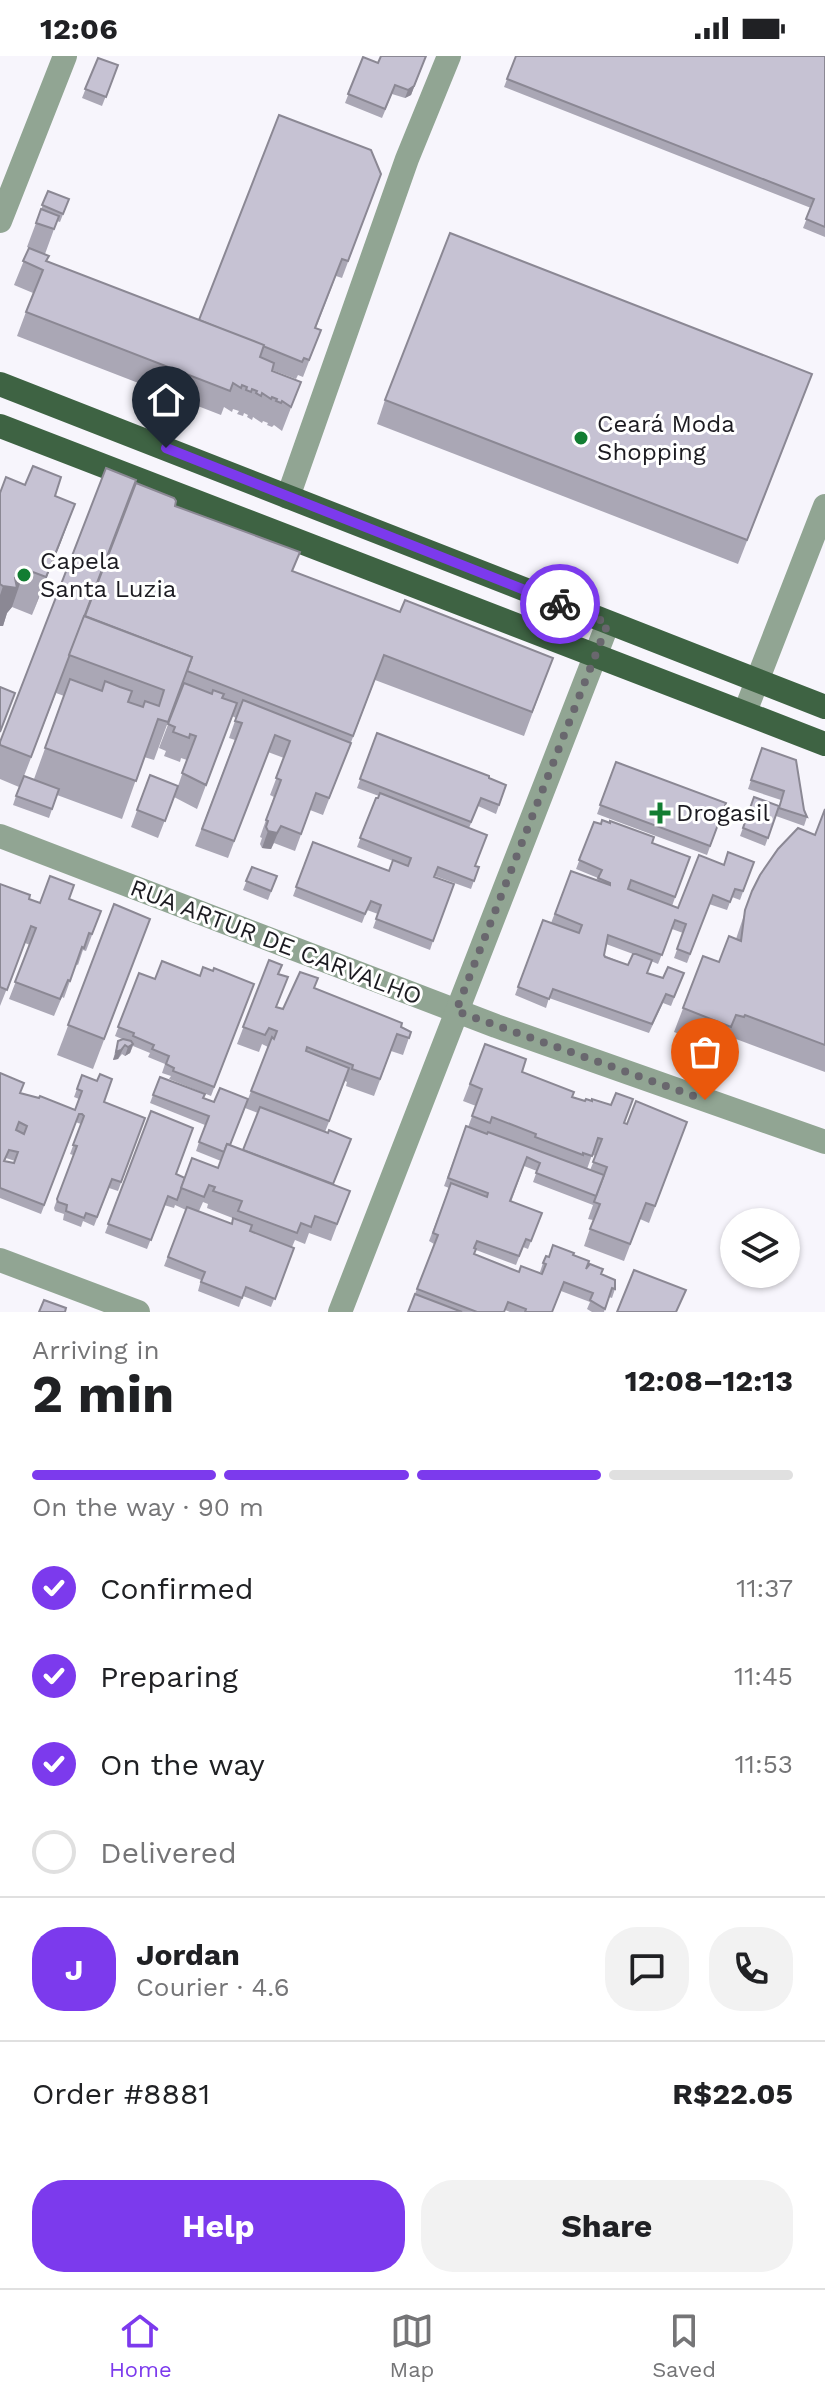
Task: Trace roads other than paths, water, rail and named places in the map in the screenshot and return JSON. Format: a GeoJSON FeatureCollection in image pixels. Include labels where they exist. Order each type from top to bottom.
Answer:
{"type":"FeatureCollection","features":[{"type":"Feature","properties":{"kind":"main road"},"geometry":{"type":"LineString","coordinates":[[0,384],[825,707]]}},
{"type":"Feature","properties":{"kind":"main road"},"geometry":{"type":"LineString","coordinates":[[0,426],[825,744]]}},
{"type":"Feature","properties":{"kind":"street"},"geometry":{"type":"LineString","coordinates":[[0,221],[65,56]]}},
{"type":"Feature","properties":{"kind":"street"},"geometry":{"type":"LineString","coordinates":[[288,497],[407,159],[449,56]]}},
{"type":"Feature","properties":{"kind":"street"},"geometry":{"type":"LineString","coordinates":[[745,712],[825,506]]}},
{"type":"Feature","properties":{"kind":"street"},"geometry":{"type":"LineString","coordinates":[[340,1312],[608,623]]}},
{"type":"Feature","properties":{"kind":"street","name":"RUA ARTUR DE CARVALHO"},"geometry":{"type":"LineString","coordinates":[[0,836],[456,1011],[825,1142]]}},
{"type":"Feature","properties":{"kind":"street"},"geometry":{"type":"LineString","coordinates":[[0,1260],[138,1312]]}},
{"type":"Feature","properties":{"kind":"place","name":"Ceará Moda Shopping"},"geometry":{"type":"Point","coordinates":[581,438]}},
{"type":"Feature","properties":{"kind":"place","name":"Capela Santa Luzia"},"geometry":{"type":"Point","coordinates":[24,575]}},
{"type":"Feature","properties":{"kind":"place","name":"Drogasil"},"geometry":{"type":"Point","coordinates":[660,813]}}]}
